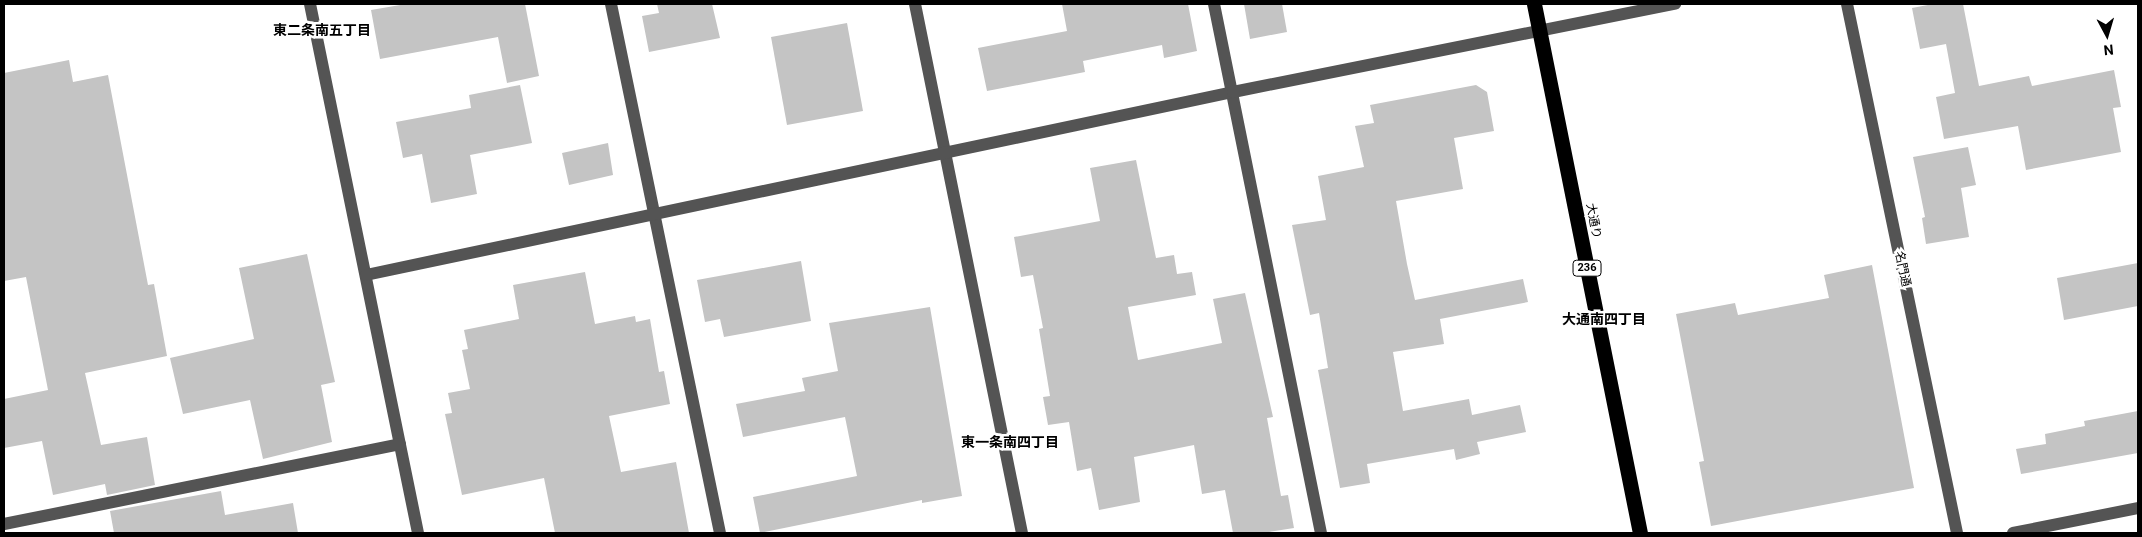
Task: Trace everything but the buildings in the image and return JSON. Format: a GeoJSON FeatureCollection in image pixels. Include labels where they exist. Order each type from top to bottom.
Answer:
{"type":"FeatureCollection","features":[{"type":"Feature","properties":{"kind":"highway","name":"大通り"},"geometry":{"type":"LineString","coordinates":[[1534,4],[1640,533]]}},
{"type":"Feature","properties":{"kind":"street"},"geometry":{"type":"LineString","coordinates":[[310,4],[418,533]]}},
{"type":"Feature","properties":{"kind":"street"},"geometry":{"type":"LineString","coordinates":[[611,4],[720,533]]}},
{"type":"Feature","properties":{"kind":"street"},"geometry":{"type":"LineString","coordinates":[[915,4],[1022,533]]}},
{"type":"Feature","properties":{"kind":"street"},"geometry":{"type":"LineString","coordinates":[[1214,4],[1321,533]]}},
{"type":"Feature","properties":{"kind":"street"},"geometry":{"type":"LineString","coordinates":[[366,275],[654,212],[1233,92],[1675,4]]}},
{"type":"Feature","properties":{"kind":"street","name":"名門通"},"geometry":{"type":"LineString","coordinates":[[1847,4],[1957,533]]}},
{"type":"Feature","properties":{"kind":"street"},"geometry":{"type":"LineString","coordinates":[[4,524],[400,444]]}},
{"type":"Feature","properties":{"kind":"street"},"geometry":{"type":"LineString","coordinates":[[2012,533],[2138,508]]}},
{"type":"Feature","properties":{"kind":"district","name":"東二条南五丁目"},"geometry":{"type":"Point","coordinates":[322,30]}},
{"type":"Feature","properties":{"kind":"district","name":"大通南四丁目"},"geometry":{"type":"Point","coordinates":[1604,319]}},
{"type":"Feature","properties":{"kind":"district","name":"東一条南四丁目"},"geometry":{"type":"Point","coordinates":[1010,442]}}]}
